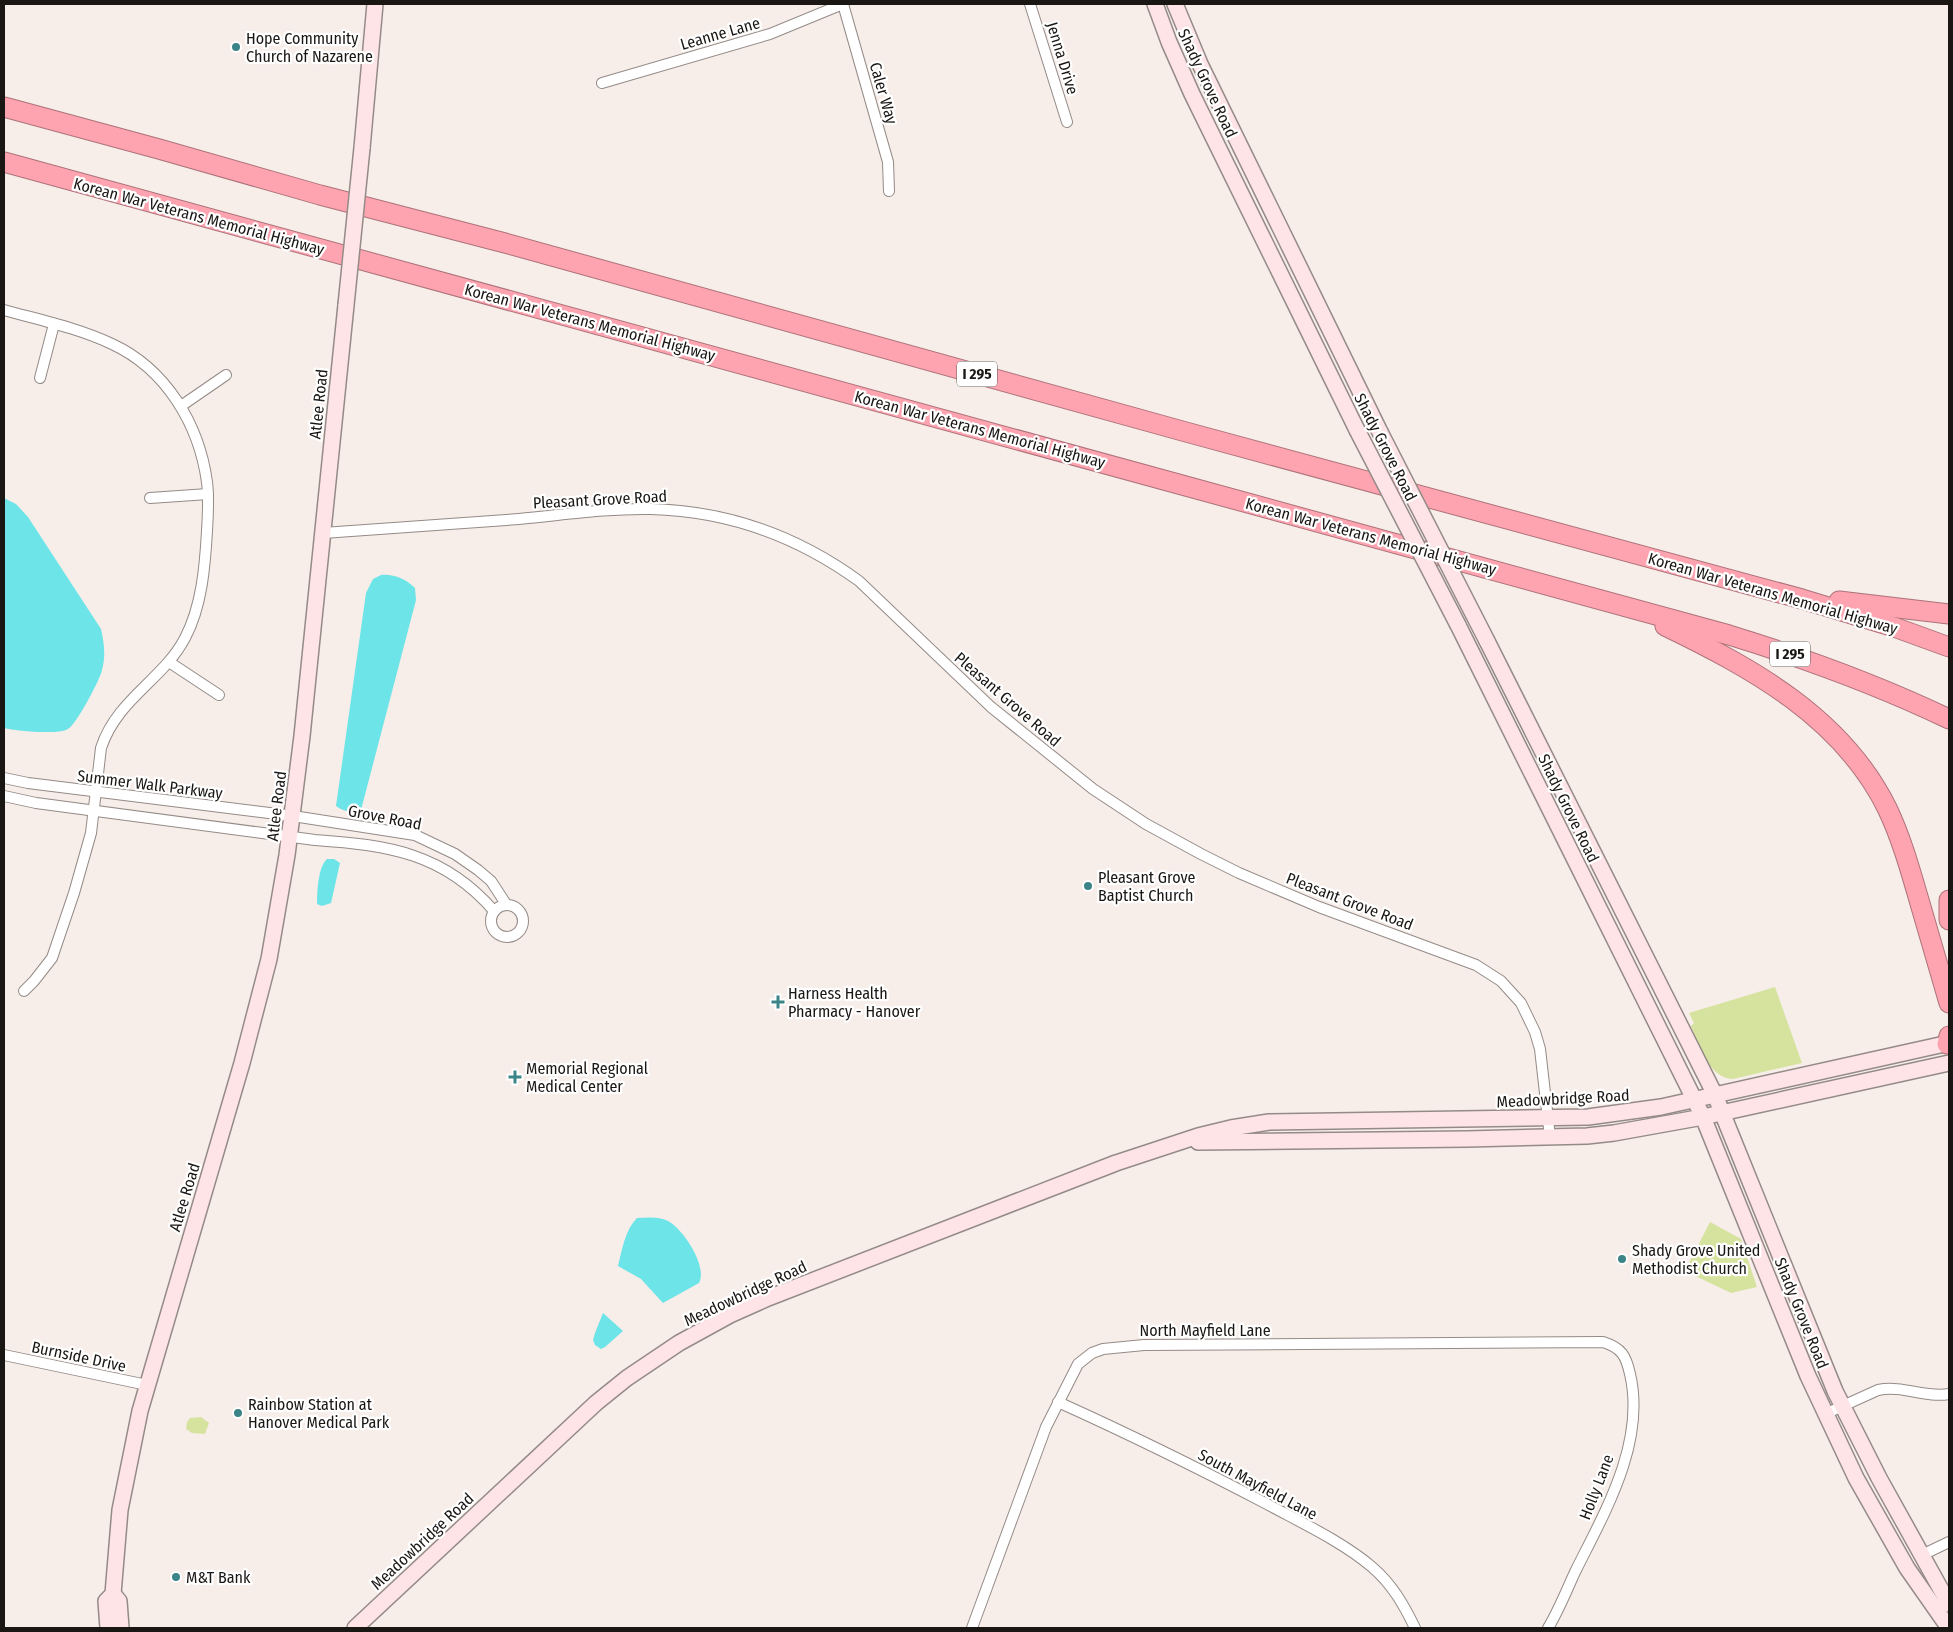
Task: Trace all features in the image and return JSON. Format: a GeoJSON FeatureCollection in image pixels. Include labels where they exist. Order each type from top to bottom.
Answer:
{"type":"FeatureCollection","features":[{"type":"Feature","properties":{"kind":"highway","name":"Korean War Veterans Memorial Highway"},"geometry":{"type":"LineString","coordinates":[[4,107],[320,195],[505,243],[1157,424],[1788,595],[1894,627],[1949,647]]}},
{"type":"Feature","properties":{"kind":"highway","name":"Korean War Veterans Memorial Highway"},"geometry":{"type":"LineString","coordinates":[[4,162],[1626,606],[1768,647],[1864,682],[1949,719]]}},
{"type":"Feature","properties":{"kind":"highway"},"geometry":{"type":"LineString","coordinates":[[1788,595],[1949,614]]}},
{"type":"Feature","properties":{"kind":"highway"},"geometry":{"type":"LineString","coordinates":[[1626,606],[1719,652],[1762,677],[1814,717],[1854,756],[1886,806],[1896,828],[1907,857],[1949,1002]]}},
{"type":"Feature","properties":{"kind":"highway"},"geometry":{"type":"LineString","coordinates":[[1949,900],[1949,920]]}},
{"type":"Feature","properties":{"kind":"main road","name":"Atlee Road"},"geometry":{"type":"LineString","coordinates":[[108,1628],[106,1601],[113,1594],[120,1510],[138,1418],[242,1063],[270,959],[293,816],[362,148],[375,4]]}},
{"type":"Feature","properties":{"kind":"main road","name":"Shady Grove Road"},"geometry":{"type":"LineString","coordinates":[[1155,4],[1185,77],[1357,430],[1458,626],[1695,1100],[1825,1414],[1875,1513],[1907,1568],[1949,1628]]}},
{"type":"Feature","properties":{"kind":"main road","name":"Shady Grove Road"},"geometry":{"type":"LineString","coordinates":[[1176,4],[1200,64],[1380,432],[1715,1096],[1842,1406],[1949,1604]]}},
{"type":"Feature","properties":{"kind":"main road"},"geometry":{"type":"LineString","coordinates":[[1277,264],[1295,256]]}},
{"type":"Feature","properties":{"kind":"main road","name":"Meadowbridge Road"},"geometry":{"type":"LineString","coordinates":[[355,1628],[586,1412],[627,1378],[679,1343],[730,1315],[768,1298],[1116,1163],[1174,1143],[1231,1128],[1269,1122],[1549,1119],[1629,1112],[1715,1096],[1948,1041]]}},
{"type":"Feature","properties":{"kind":"main road","name":"Meadowbridge Road"},"geometry":{"type":"LineString","coordinates":[[1174,1143],[1550,1137],[1614,1133],[1723,1113],[1949,1063]]}},
{"type":"Feature","properties":{"kind":"main road","name":"Atlee Road"},"geometry":{"type":"LineString","coordinates":[[113,1594],[119,1601],[121,1628]]}},
{"type":"Feature","properties":{"kind":"street","name":"Leanne Lane"},"geometry":{"type":"LineString","coordinates":[[602,83],[770,34],[843,4]]}},
{"type":"Feature","properties":{"kind":"street","name":"Caler Way"},"geometry":{"type":"LineString","coordinates":[[843,4],[888,162],[889,190]]}},
{"type":"Feature","properties":{"kind":"street","name":"Jenna Drive"},"geometry":{"type":"LineString","coordinates":[[1030,4],[1067,122]]}},
{"type":"Feature","properties":{"kind":"street"},"geometry":{"type":"LineString","coordinates":[[4,310],[96,337],[131,355],[161,380],[181,406],[196,438],[203,461],[208,494],[205,557],[198,604],[185,639],[169,662],[112,723],[101,748],[91,833],[57,946],[46,968],[24,991]]}},
{"type":"Feature","properties":{"kind":"street"},"geometry":{"type":"LineString","coordinates":[[40,378],[54,324]]}},
{"type":"Feature","properties":{"kind":"street"},"geometry":{"type":"LineString","coordinates":[[181,406],[226,375]]}},
{"type":"Feature","properties":{"kind":"street"},"geometry":{"type":"LineString","coordinates":[[150,498],[208,494]]}},
{"type":"Feature","properties":{"kind":"street","name":"Pleasant Grove Road"},"geometry":{"type":"LineString","coordinates":[[323,533],[522,519],[572,513],[651,509],[688,511],[718,516],[758,527],[789,540],[838,566],[859,581],[991,707],[1087,784],[1146,824],[1239,873],[1319,907],[1476,965],[1501,981],[1521,1003],[1535,1032],[1540,1049],[1550,1137]]}},
{"type":"Feature","properties":{"kind":"street"},"geometry":{"type":"LineString","coordinates":[[169,662],[219,694]]}},
{"type":"Feature","properties":{"kind":"street","name":"Summer Walk Parkway"},"geometry":{"type":"LineString","coordinates":[[4,778],[96,792],[293,816]]}},
{"type":"Feature","properties":{"kind":"street","name":"Summer Walk Parkway"},"geometry":{"type":"LineString","coordinates":[[4,796],[36,803],[290,836]]}},
{"type":"Feature","properties":{"kind":"street","name":"Grove Road"},"geometry":{"type":"LineString","coordinates":[[290,836],[375,846],[421,859],[449,871],[465,882],[494,912],[491,922],[495,932],[505,936],[515,935],[522,926],[523,916],[516,907],[506,904],[492,881],[466,861],[436,844],[394,831],[293,816]]}},
{"type":"Feature","properties":{"kind":"street"},"geometry":{"type":"LineString","coordinates":[[494,912],[497,908],[506,904]]}},
{"type":"Feature","properties":{"kind":"street","name":"North Mayfield Lane"},"geometry":{"type":"LineString","coordinates":[[972,1628],[1046,1427],[1078,1364],[1092,1354],[1108,1348],[1144,1345],[1579,1341],[1603,1342],[1611,1344],[1620,1350]]}},
{"type":"Feature","properties":{"kind":"street","name":"Holly Lane"},"geometry":{"type":"LineString","coordinates":[[1548,1628],[1606,1508],[1620,1472],[1628,1443],[1632,1421],[1632,1381],[1627,1360],[1620,1350]]}},
{"type":"Feature","properties":{"kind":"street","name":"Burnside Drive"},"geometry":{"type":"LineString","coordinates":[[4,1355],[147,1385]]}},
{"type":"Feature","properties":{"kind":"street"},"geometry":{"type":"LineString","coordinates":[[1825,1414],[1878,1390],[1887,1388],[1931,1394],[1949,1394]]}},
{"type":"Feature","properties":{"kind":"street","name":"South Mayfield Lane"},"geometry":{"type":"LineString","coordinates":[[1058,1402],[1194,1466],[1293,1518],[1355,1554],[1386,1580],[1402,1603],[1415,1628]]}},
{"type":"Feature","properties":{"kind":"street"},"geometry":{"type":"LineString","coordinates":[[1922,1555],[1949,1542]]}},
{"type":"Feature","properties":{"kind":"green space"},"geometry":{"type":"Polygon","coordinates":[[[1775,987],[1802,1063],[1733,1079],[1717,1073],[1711,1067],[1702,1051],[1691,1026],[1694,1023],[1689,1013],[1775,987]]]}},
{"type":"Feature","properties":{"kind":"green space"},"geometry":{"type":"Polygon","coordinates":[[[1710,1222],[1741,1239],[1757,1287],[1731,1293],[1685,1271],[1710,1222]]]}},
{"type":"Feature","properties":{"kind":"green space"},"geometry":{"type":"Polygon","coordinates":[[[201,1417],[209,1423],[205,1434],[192,1433],[186,1429],[190,1418],[201,1417]]]}},
{"type":"Feature","properties":{"kind":"water"},"geometry":{"type":"Polygon","coordinates":[[[4,498],[16,504],[28,517],[101,629],[104,654],[100,675],[76,720],[72,726],[63,731],[37,732],[4,728],[4,498]]]}},
{"type":"Feature","properties":{"kind":"water"},"geometry":{"type":"Polygon","coordinates":[[[381,575],[395,576],[407,582],[415,588],[416,600],[361,810],[348,811],[336,806],[366,593],[373,579],[381,575]]]}},
{"type":"Feature","properties":{"kind":"water"},"geometry":{"type":"Polygon","coordinates":[[[327,859],[334,859],[340,863],[331,903],[322,906],[317,904],[318,887],[320,874],[327,859]]]}},
{"type":"Feature","properties":{"kind":"water"},"geometry":{"type":"Polygon","coordinates":[[[637,1218],[660,1218],[674,1225],[687,1240],[697,1258],[701,1276],[699,1283],[663,1303],[641,1279],[618,1266],[627,1234],[637,1218]]]}},
{"type":"Feature","properties":{"kind":"water"},"geometry":{"type":"Polygon","coordinates":[[[603,1313],[623,1331],[601,1349],[595,1345],[593,1340],[603,1313]]]}},
{"type":"Feature","properties":{"kind":"place","name":"Hope Community Church of Nazarene"},"geometry":{"type":"Point","coordinates":[236,47]}},
{"type":"Feature","properties":{"kind":"place","name":"Pleasant Grove Baptist Church"},"geometry":{"type":"Point","coordinates":[1088,886]}},
{"type":"Feature","properties":{"kind":"place","name":"Harness Health Pharmacy - Hanover"},"geometry":{"type":"Point","coordinates":[778,1002]}},
{"type":"Feature","properties":{"kind":"place","name":"Memorial Regional Medical Center"},"geometry":{"type":"Point","coordinates":[515,1077]}},
{"type":"Feature","properties":{"kind":"place","name":"Shady Grove United Methodist Church"},"geometry":{"type":"Point","coordinates":[1622,1259]}},
{"type":"Feature","properties":{"kind":"place","name":"Rainbow Station at Hanover Medical Park"},"geometry":{"type":"Point","coordinates":[238,1413]}},
{"type":"Feature","properties":{"kind":"place","name":"M&T Bank"},"geometry":{"type":"Point","coordinates":[176,1577]}}]}
